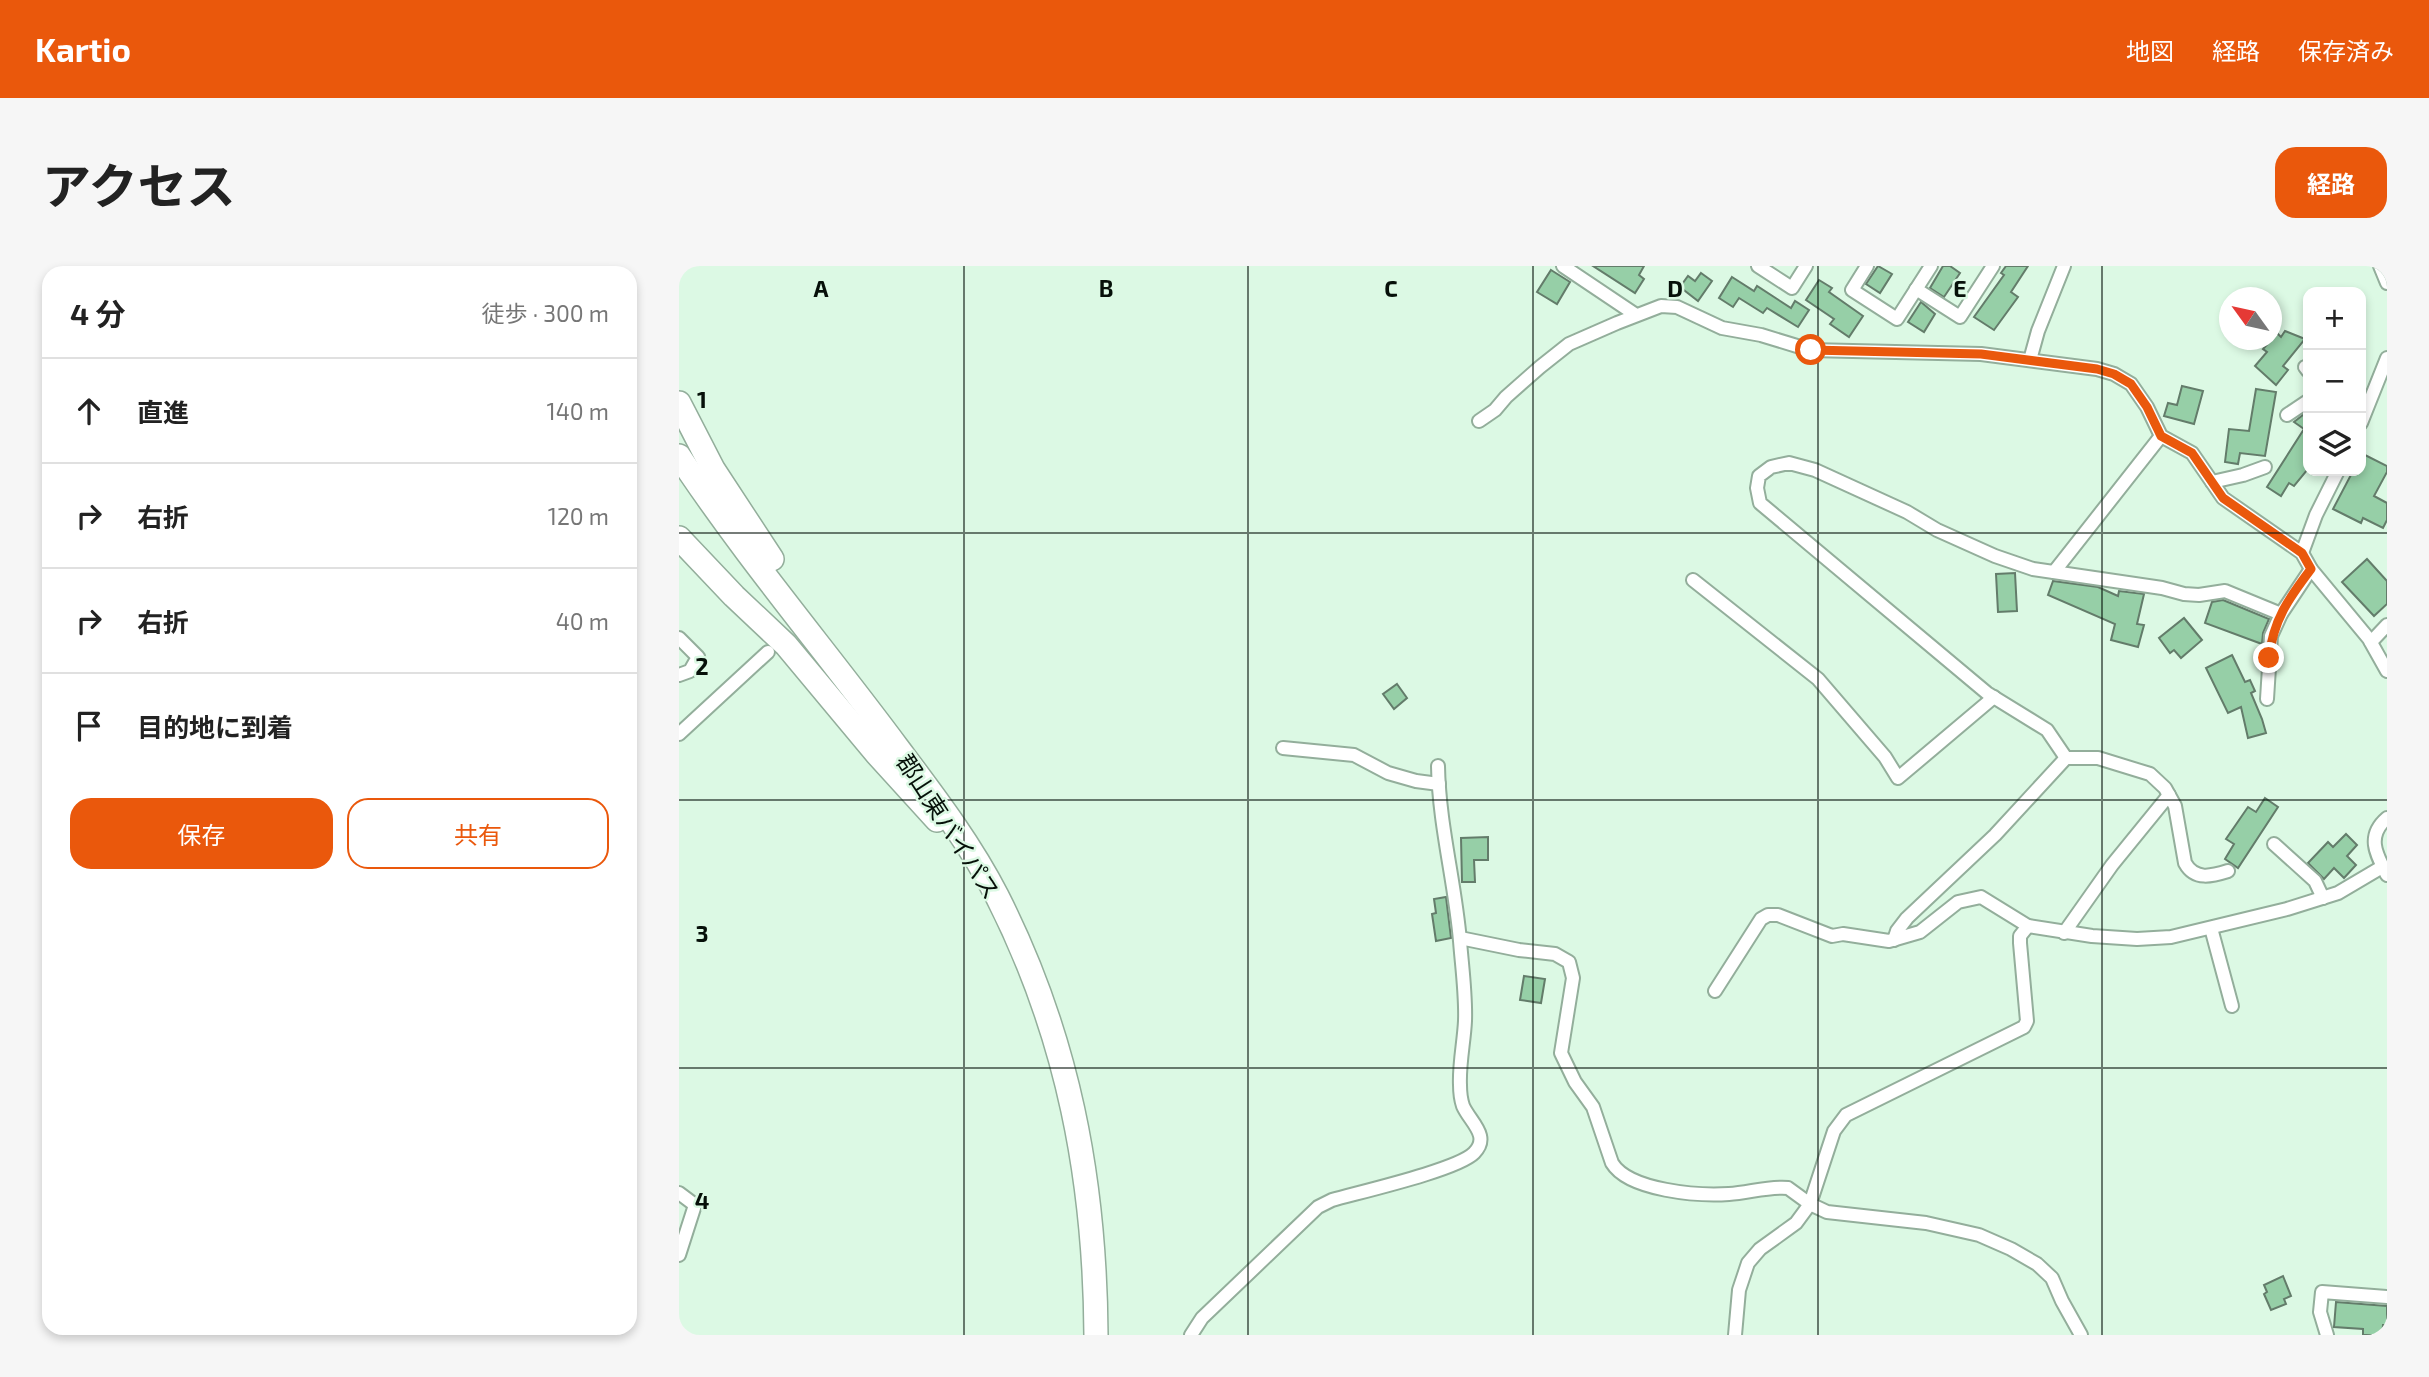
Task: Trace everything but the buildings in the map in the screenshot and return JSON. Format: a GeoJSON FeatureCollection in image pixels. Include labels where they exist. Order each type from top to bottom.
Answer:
{"type":"FeatureCollection","features":[{"type":"Feature","properties":{"kind":"highway"},"geometry":{"type":"LineString","coordinates":[[679,402],[713,469],[765,548],[904,735],[951,820]]}},
{"type":"Feature","properties":{"kind":"highway","name":"郡山東バイパス"},"geometry":{"type":"LineString","coordinates":[[679,456],[951,820],[997,894],[1022,948],[1064,1070],[1079,1131],[1086,1171],[1096,1297],[1096,1335]]}},
{"type":"Feature","properties":{"kind":"highway"},"geometry":{"type":"LineString","coordinates":[[679,538],[734,596],[786,645],[912,795],[978,863]]}},
{"type":"Feature","properties":{"kind":"highway","name":"郡山東バイパス"},"geometry":{"type":"LineString","coordinates":[[1089,1335],[1096,1297]]}},
{"type":"Feature","properties":{"kind":"street"},"geometry":{"type":"LineString","coordinates":[[1563,266],[1636,315]]}},
{"type":"Feature","properties":{"kind":"street"},"geometry":{"type":"LineString","coordinates":[[1758,266],[1792,288],[1806,266]]}},
{"type":"Feature","properties":{"kind":"street"},"geometry":{"type":"LineString","coordinates":[[1867,266],[1852,290],[1897,319],[1931,266]]}},
{"type":"Feature","properties":{"kind":"street"},"geometry":{"type":"LineString","coordinates":[[1916,289],[1960,317],[1993,266]]}},
{"type":"Feature","properties":{"kind":"street"},"geometry":{"type":"LineString","coordinates":[[2030,360],[2038,331],[2064,266]]}},
{"type":"Feature","properties":{"kind":"street"},"geometry":{"type":"LineString","coordinates":[[2380,266],[2387,284]]}},
{"type":"Feature","properties":{"kind":"street"},"geometry":{"type":"LineString","coordinates":[[1479,421],[1569,344],[1661,306],[1672,306],[1722,328],[1761,335],[1811,350],[1937,352],[2097,369],[2114,374],[2131,384],[2147,407],[2161,436],[2192,453],[2223,498],[2302,553],[2311,569],[2371,642],[2387,671]]}},
{"type":"Feature","properties":{"kind":"street"},"geometry":{"type":"LineString","coordinates":[[2365,413],[2387,358]]}},
{"type":"Feature","properties":{"kind":"street"},"geometry":{"type":"LineString","coordinates":[[2287,415],[2303,404]]}},
{"type":"Feature","properties":{"kind":"street"},"geometry":{"type":"LineString","coordinates":[[2054,572],[2161,436]]}},
{"type":"Feature","properties":{"kind":"street"},"geometry":{"type":"LineString","coordinates":[[2066,758],[2047,730],[1994,698],[1910,631],[1760,503],[1757,488],[1759,476],[1771,467],[1789,463],[1815,470],[1994,556],[2033,569],[2162,588],[2184,594],[2225,591],[2281,614]]}},
{"type":"Feature","properties":{"kind":"street"},"geometry":{"type":"LineString","coordinates":[[2212,482],[2265,467]]}},
{"type":"Feature","properties":{"kind":"street"},"geometry":{"type":"LineString","coordinates":[[2302,553],[2316,515],[2336,476]]}},
{"type":"Feature","properties":{"kind":"street"},"geometry":{"type":"LineString","coordinates":[[2267,699],[2271,636],[2281,614],[2311,569]]}},
{"type":"Feature","properties":{"kind":"street"},"geometry":{"type":"LineString","coordinates":[[1693,580],[1818,679],[1860,727],[1898,778],[1994,698]]}},
{"type":"Feature","properties":{"kind":"street"},"geometry":{"type":"LineString","coordinates":[[2371,642],[2387,625]]}},
{"type":"Feature","properties":{"kind":"street"},"geometry":{"type":"LineString","coordinates":[[679,638],[698,657],[690,671],[679,675]]}},
{"type":"Feature","properties":{"kind":"street"},"geometry":{"type":"LineString","coordinates":[[679,734],[768,652]]}},
{"type":"Feature","properties":{"kind":"street"},"geometry":{"type":"LineString","coordinates":[[1283,748],[1354,755],[1388,773],[1439,784]]}},
{"type":"Feature","properties":{"kind":"street"},"geometry":{"type":"LineString","coordinates":[[1894,940],[1907,918],[1995,835],[2066,758],[2098,758],[2150,774],[2169,794],[2179,819],[2188,869],[2204,877],[2228,871]]}},
{"type":"Feature","properties":{"kind":"street"},"geometry":{"type":"LineString","coordinates":[[1191,1335],[1202,1318],[1318,1207],[1332,1200],[1439,1169],[1473,1154],[1481,1138],[1463,1105],[1460,1087],[1465,1019],[1460,938],[1439,784],[1439,766]]}},
{"type":"Feature","properties":{"kind":"street"},"geometry":{"type":"LineString","coordinates":[[2064,933],[2112,865],[2169,794]]}},
{"type":"Feature","properties":{"kind":"street"},"geometry":{"type":"LineString","coordinates":[[1715,991],[1761,919],[1767,915],[1778,915],[1832,936],[1843,934],[1894,940],[1920,932],[1958,902],[1981,897],[2028,926],[2064,933],[2137,939],[2171,937],[2211,928],[2323,898],[2385,871],[2373,840],[2378,825],[2387,818]]}},
{"type":"Feature","properties":{"kind":"street"},"geometry":{"type":"LineString","coordinates":[[2274,844],[2315,881],[2323,898]]}},
{"type":"Feature","properties":{"kind":"street"},"geometry":{"type":"LineString","coordinates":[[1735,1335],[1739,1290],[1748,1263],[1759,1250],[1796,1223],[1810,1205],[1834,1131],[1846,1115],[2024,1027],[2027,1021],[2019,943],[2020,936],[2028,926]]}},
{"type":"Feature","properties":{"kind":"street"},"geometry":{"type":"LineString","coordinates":[[2211,928],[2232,1006]]}},
{"type":"Feature","properties":{"kind":"street"},"geometry":{"type":"LineString","coordinates":[[1460,938],[1555,954],[1569,962],[1573,978],[1561,1053],[1575,1082],[1593,1107],[1616,1170],[1642,1183],[1663,1189],[1700,1193],[1726,1194],[1788,1188],[1810,1205],[1827,1212],[1926,1223],[1979,1235],[2037,1264],[2052,1278],[2081,1335]]}},
{"type":"Feature","properties":{"kind":"street"},"geometry":{"type":"LineString","coordinates":[[679,1193],[695,1205],[679,1255]]}},
{"type":"Feature","properties":{"kind":"street"},"geometry":{"type":"LineString","coordinates":[[2327,1335],[2320,1312],[2322,1292],[2387,1297]]}},
{"type":"Feature","properties":{"kind":"route"},"geometry":{"type":"LineString","coordinates":[[1811,350],[1981,354],[2097,369],[2114,374],[2131,384],[2147,407],[2161,436],[2192,453],[2223,498],[2302,553],[2311,569],[2281,614],[2271,636],[2269,658]]}}]}
